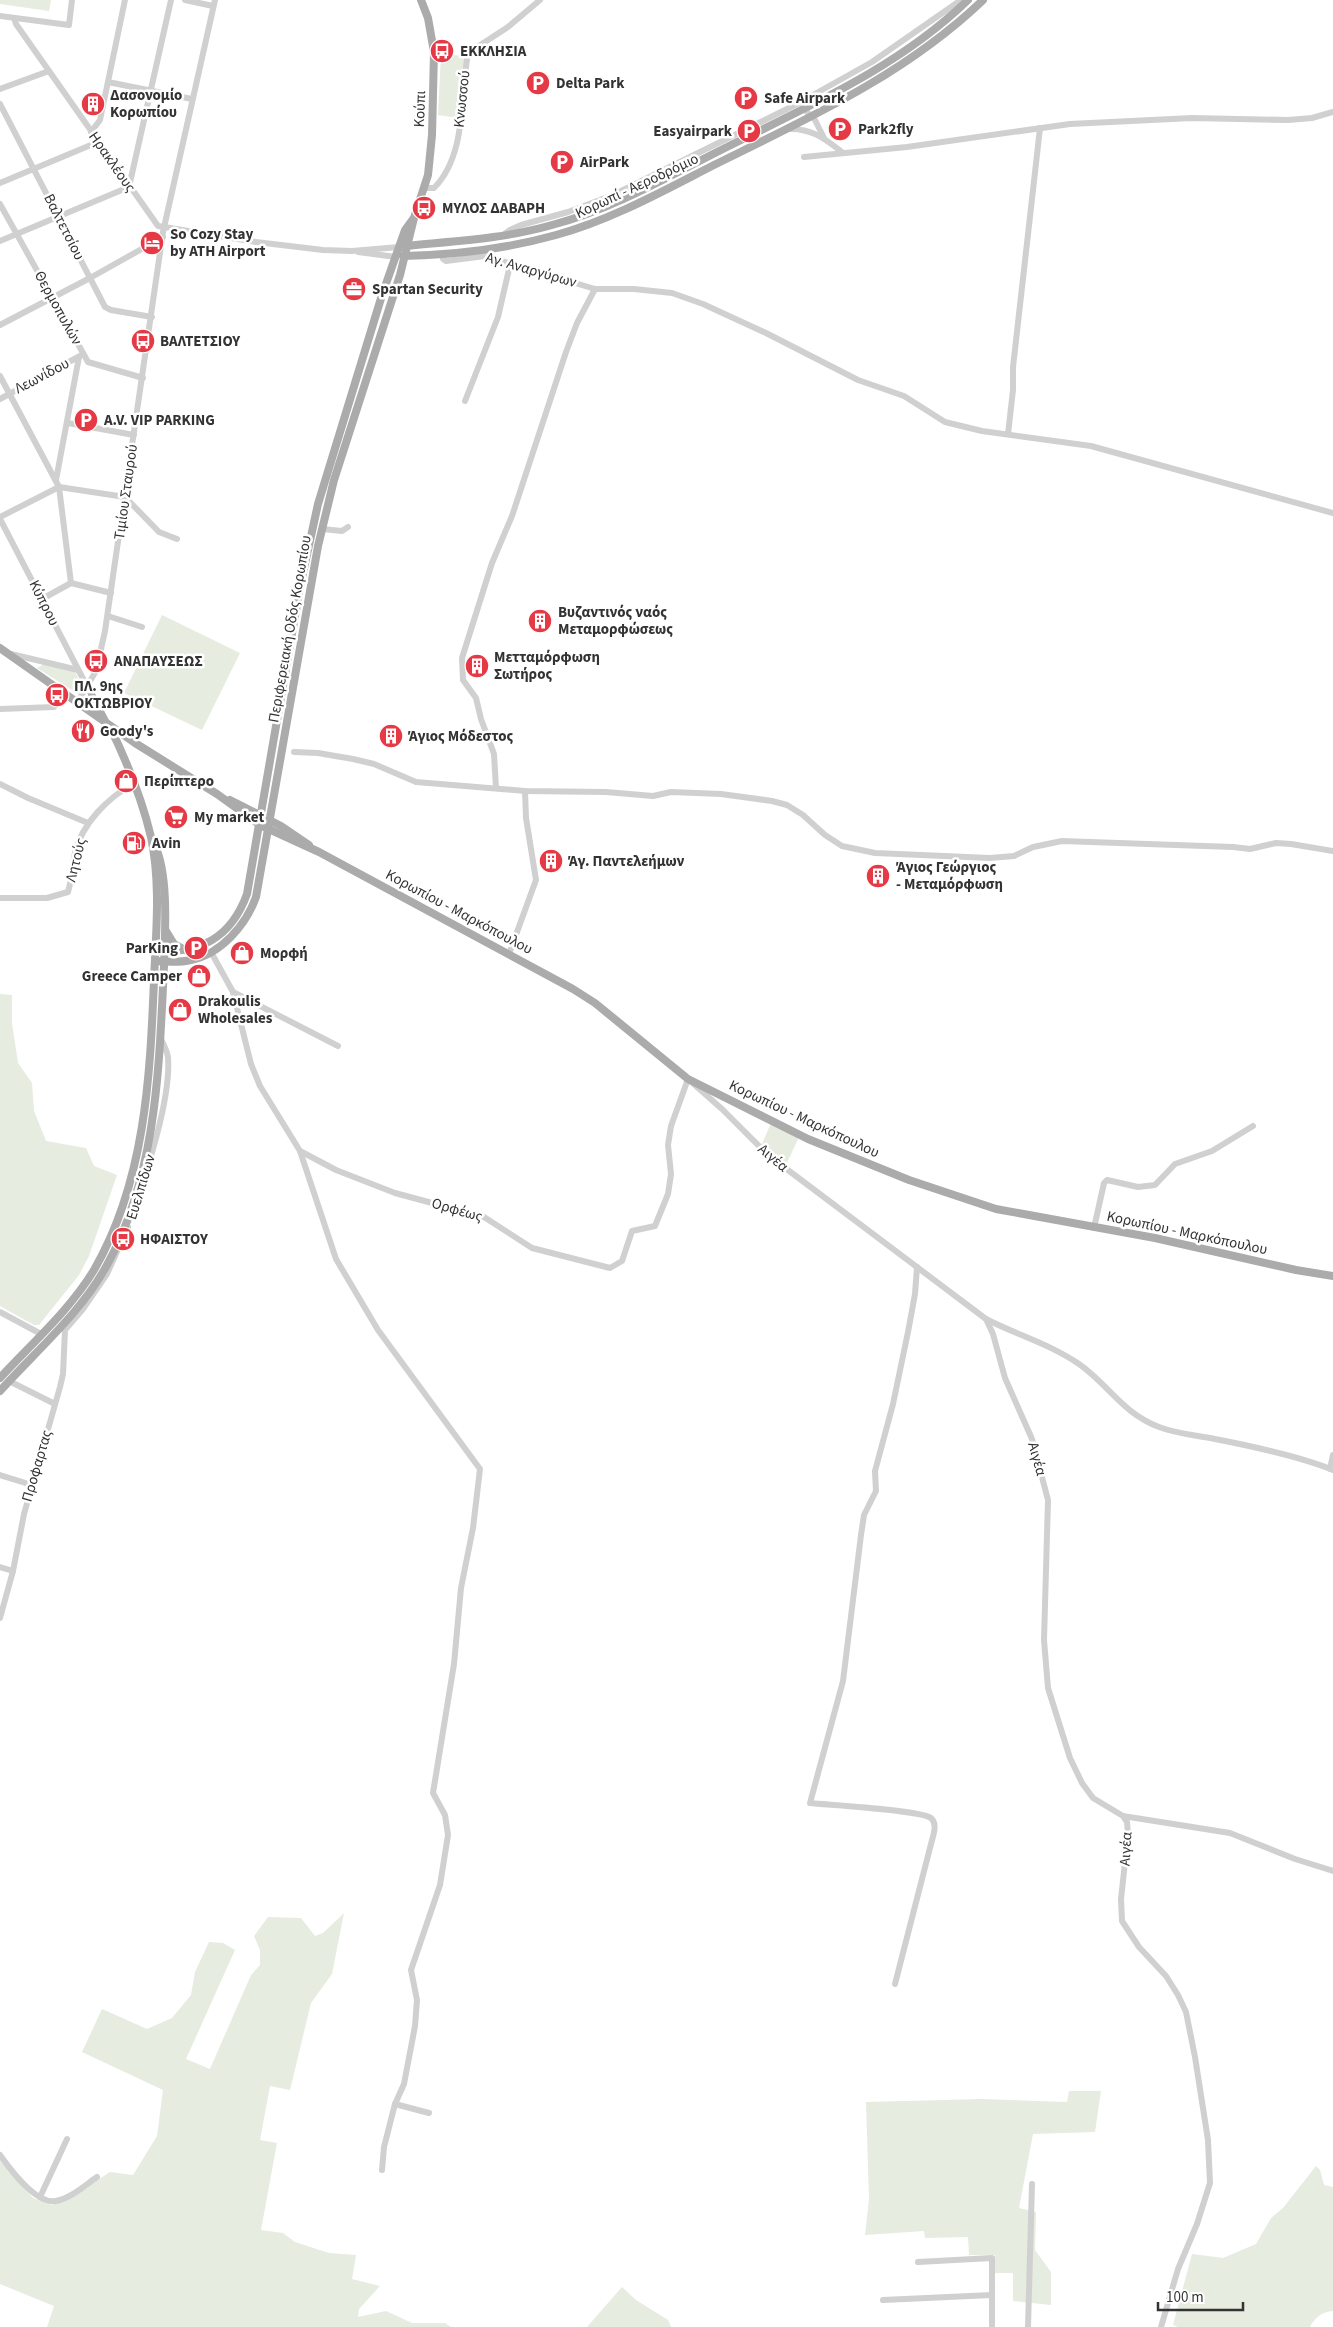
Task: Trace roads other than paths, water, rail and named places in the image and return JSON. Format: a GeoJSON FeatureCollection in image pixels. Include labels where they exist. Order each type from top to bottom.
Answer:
{"type":"FeatureCollection","features":[{"type":"Feature","properties":{"kind":"main road","name":"Κούπι"},"geometry":{"type":"LineString","coordinates":[[409,246],[414,218],[431,159],[434,52],[428,18],[421,0]]}},
{"type":"Feature","properties":{"kind":"main road","name":"Κορωπί - Αεροδρόμιο"},"geometry":{"type":"LineString","coordinates":[[399,247],[502,237],[554,225],[607,205],[804,108],[892,60],[928,34],[968,0]]}},
{"type":"Feature","properties":{"kind":"main road","name":"Κορωπί - Αεροδρόμιο"},"geometry":{"type":"LineString","coordinates":[[396,257],[443,254],[521,244],[574,230],[631,206],[812,116],[898,68],[936,40],[983,0]]}},
{"type":"Feature","properties":{"kind":"main road","name":"Κούπι"},"geometry":{"type":"LineString","coordinates":[[399,247],[405,230],[414,218]]}},
{"type":"Feature","properties":{"kind":"main road","name":"Περιφερειακή Οδός Κορωπίου"},"geometry":{"type":"LineString","coordinates":[[155,961],[193,960],[211,952],[235,932],[253,906],[269,830],[322,528],[340,461],[409,246]]}},
{"type":"Feature","properties":{"kind":"main road","name":"Περιφερειακή Οδός Κορωπίου"},"geometry":{"type":"LineString","coordinates":[[156,951],[190,951],[206,944],[222,932],[239,911],[247,894],[308,544],[325,476],[399,247]]}},
{"type":"Feature","properties":{"kind":"main road"},"geometry":{"type":"LineString","coordinates":[[400,276],[418,256]]}},
{"type":"Feature","properties":{"kind":"main road","name":"Κορωπίου - Μαρκόπουλου"},"geometry":{"type":"LineString","coordinates":[[0,648],[80,705],[217,794],[260,825],[319,852],[573,989],[595,1003],[688,1079],[808,1139],[909,1180],[996,1209],[1155,1238],[1296,1270],[1333,1276]]}},
{"type":"Feature","properties":{"kind":"main road"},"geometry":{"type":"LineString","coordinates":[[0,1391],[70,1319],[95,1290],[116,1246],[137,1193],[148,1146],[158,1085],[165,928],[160,861],[134,783],[108,724],[92,696]]}},
{"type":"Feature","properties":{"kind":"main road","name":"Κορωπίου - Μαρκόπουλου"},"geometry":{"type":"LineString","coordinates":[[217,794],[270,820],[319,852]]}},
{"type":"Feature","properties":{"kind":"main road"},"geometry":{"type":"LineString","coordinates":[[0,1378],[71,1301],[93,1271],[107,1244],[123,1202],[139,1144],[150,1078],[158,886],[151,838]]}},
{"type":"Feature","properties":{"kind":"main road"},"geometry":{"type":"LineString","coordinates":[[165,928],[167,935],[174,944],[190,951]]}},
{"type":"Feature","properties":{"kind":"main road"},"geometry":{"type":"LineString","coordinates":[[164,976],[181,961]]}},
{"type":"Feature","properties":{"kind":"street"},"geometry":{"type":"LineString","coordinates":[[0,17],[69,26],[72,0]]}},
{"type":"Feature","properties":{"kind":"street"},"geometry":{"type":"LineString","coordinates":[[91,132],[100,120],[124,0]]}},
{"type":"Feature","properties":{"kind":"street"},"geometry":{"type":"LineString","coordinates":[[0,241],[129,187],[149,91],[171,0]]}},
{"type":"Feature","properties":{"kind":"street"},"geometry":{"type":"LineString","coordinates":[[185,0],[214,3]]}},
{"type":"Feature","properties":{"kind":"street","name":"Κνωσσού"},"geometry":{"type":"LineString","coordinates":[[424,188],[434,188],[450,165],[458,136],[468,53],[508,27],[540,0]]}},
{"type":"Feature","properties":{"kind":"street"},"geometry":{"type":"LineString","coordinates":[[502,237],[510,230],[521,225],[568,212],[613,195],[805,100],[872,62],[961,0]]}},
{"type":"Feature","properties":{"kind":"street","name":"Τιμίου Σταυρού"},"geometry":{"type":"LineString","coordinates":[[80,705],[96,670],[108,616],[164,228],[214,3]]}},
{"type":"Feature","properties":{"kind":"street","name":"Ηρακλέους"},"geometry":{"type":"LineString","coordinates":[[14,18],[16,24],[156,225],[164,228]]}},
{"type":"Feature","properties":{"kind":"street"},"geometry":{"type":"LineString","coordinates":[[0,89],[49,70]]}},
{"type":"Feature","properties":{"kind":"street"},"geometry":{"type":"LineString","coordinates":[[108,82],[192,99]]}},
{"type":"Feature","properties":{"kind":"street","name":"Βαλτετσίου"},"geometry":{"type":"LineString","coordinates":[[0,104],[105,307],[111,310],[152,317]]}},
{"type":"Feature","properties":{"kind":"street"},"geometry":{"type":"LineString","coordinates":[[804,108],[812,116],[825,139]]}},
{"type":"Feature","properties":{"kind":"street"},"geometry":{"type":"LineString","coordinates":[[804,157],[907,147],[1040,128],[1101,122],[1192,118],[1288,120],[1312,118],[1333,112]]}},
{"type":"Feature","properties":{"kind":"street"},"geometry":{"type":"LineString","coordinates":[[786,129],[802,128],[812,131],[842,152]]}},
{"type":"Feature","properties":{"kind":"street"},"geometry":{"type":"LineString","coordinates":[[1008,434],[1013,390],[1012,367],[1040,128]]}},
{"type":"Feature","properties":{"kind":"street"},"geometry":{"type":"LineString","coordinates":[[0,183],[98,142]]}},
{"type":"Feature","properties":{"kind":"street","name":"Θερμοπυλών"},"geometry":{"type":"LineString","coordinates":[[0,204],[81,355],[91,364],[143,378]]}},
{"type":"Feature","properties":{"kind":"street"},"geometry":{"type":"LineString","coordinates":[[164,228],[265,244],[352,251],[396,257]]}},
{"type":"Feature","properties":{"kind":"street"},"geometry":{"type":"LineString","coordinates":[[0,325],[90,278],[163,236]]}},
{"type":"Feature","properties":{"kind":"street"},"geometry":{"type":"LineString","coordinates":[[352,251],[399,247]]}},
{"type":"Feature","properties":{"kind":"street","name":"Αγ. Αναργύρων"},"geometry":{"type":"LineString","coordinates":[[443,254],[443,259],[446,261],[485,256],[595,289],[634,289],[672,293],[766,332],[858,380],[904,396],[945,422],[963,428],[1091,446],[1333,513]]}},
{"type":"Feature","properties":{"kind":"street"},"geometry":{"type":"LineString","coordinates":[[465,402],[498,317],[510,265]]}},
{"type":"Feature","properties":{"kind":"street"},"geometry":{"type":"LineString","coordinates":[[496,788],[494,754],[481,719],[476,698],[463,680],[462,658],[492,563],[512,516],[522,479],[566,352],[577,322],[595,289]]}},
{"type":"Feature","properties":{"kind":"street"},"geometry":{"type":"LineString","coordinates":[[56,480],[81,355]]}},
{"type":"Feature","properties":{"kind":"street","name":"Λεωνίδου"},"geometry":{"type":"LineString","coordinates":[[0,399],[81,355]]}},
{"type":"Feature","properties":{"kind":"street"},"geometry":{"type":"LineString","coordinates":[[0,376],[56,480],[71,584]]}},
{"type":"Feature","properties":{"kind":"street"},"geometry":{"type":"LineString","coordinates":[[68,423],[134,435]]}},
{"type":"Feature","properties":{"kind":"street"},"geometry":{"type":"LineString","coordinates":[[0,518],[58,487],[126,498],[159,532],[177,539]]}},
{"type":"Feature","properties":{"kind":"street","name":"Κύπρου"},"geometry":{"type":"LineString","coordinates":[[0,518],[92,696]]}},
{"type":"Feature","properties":{"kind":"street"},"geometry":{"type":"LineString","coordinates":[[322,528],[342,531],[348,527]]}},
{"type":"Feature","properties":{"kind":"street"},"geometry":{"type":"LineString","coordinates":[[42,599],[71,584],[111,592]]}},
{"type":"Feature","properties":{"kind":"street"},"geometry":{"type":"LineString","coordinates":[[108,616],[142,627]]}},
{"type":"Feature","properties":{"kind":"street"},"geometry":{"type":"LineString","coordinates":[[7,654],[78,670]]}},
{"type":"Feature","properties":{"kind":"street"},"geometry":{"type":"LineString","coordinates":[[0,709],[54,707],[66,695]]}},
{"type":"Feature","properties":{"kind":"street"},"geometry":{"type":"LineString","coordinates":[[80,705],[92,696]]}},
{"type":"Feature","properties":{"kind":"street"},"geometry":{"type":"LineString","coordinates":[[294,752],[318,753],[374,764],[416,782],[525,791],[606,792],[653,796],[671,792],[722,794],[772,801],[787,805],[803,815],[842,846],[874,853],[990,858],[1014,856],[1033,848],[1062,841],[1226,846],[1250,849],[1276,844],[1291,844],[1333,851]]}},
{"type":"Feature","properties":{"kind":"street","name":"Λητούς"},"geometry":{"type":"LineString","coordinates":[[0,898],[47,898],[68,892],[75,852],[88,823],[110,800],[134,783]]}},
{"type":"Feature","properties":{"kind":"street"},"geometry":{"type":"LineString","coordinates":[[0,784],[88,823]]}},
{"type":"Feature","properties":{"kind":"street"},"geometry":{"type":"LineString","coordinates":[[509,954],[536,880],[526,818],[525,791]]}},
{"type":"Feature","properties":{"kind":"street"},"geometry":{"type":"LineString","coordinates":[[211,952],[233,992],[251,1064],[260,1086],[300,1151],[336,1260],[378,1330],[480,1469],[473,1528],[461,1588],[454,1664],[433,1793],[445,1815],[448,1835],[440,1885],[412,1970],[417,2007],[410,2054],[404,2084],[395,2104],[389,2134],[384,2147],[382,2170]]}},
{"type":"Feature","properties":{"kind":"street"},"geometry":{"type":"LineString","coordinates":[[233,992],[338,1046]]}},
{"type":"Feature","properties":{"kind":"street","name":"Ορφέως"},"geometry":{"type":"LineString","coordinates":[[300,1151],[336,1170],[395,1193],[484,1217],[532,1248],[610,1268],[622,1261],[632,1231],[655,1226],[668,1194],[671,1174],[668,1145],[671,1126],[688,1079]]}},
{"type":"Feature","properties":{"kind":"street","name":"Αιγέα"},"geometry":{"type":"LineString","coordinates":[[688,1079],[722,1109],[768,1155],[986,1319],[1045,1344],[1081,1365],[1118,1402],[1144,1421],[1174,1431],[1228,1442],[1331,1470]]}},
{"type":"Feature","properties":{"kind":"street"},"geometry":{"type":"LineString","coordinates":[[1094,1228],[1104,1183],[1107,1180],[1138,1187],[1155,1186],[1175,1164],[1212,1152],[1253,1126]]}},
{"type":"Feature","properties":{"kind":"street"},"geometry":{"type":"LineString","coordinates":[[895,1984],[935,1825],[932,1819],[925,1815],[810,1803],[843,1681],[864,1515],[876,1491],[875,1470],[893,1404],[908,1332],[915,1294],[917,1267]]}},
{"type":"Feature","properties":{"kind":"street"},"geometry":{"type":"LineString","coordinates":[[0,1312],[41,1334]]}},
{"type":"Feature","properties":{"kind":"street","name":"Προφαρτας"},"geometry":{"type":"LineString","coordinates":[[0,1618],[13,1572],[32,1485],[63,1374],[65,1330],[70,1319]]}},
{"type":"Feature","properties":{"kind":"street","name":"Αιγέα"},"geometry":{"type":"LineString","coordinates":[[986,1319],[993,1334],[1005,1378],[1032,1439],[1048,1500],[1044,1640],[1048,1688],[1070,1758],[1082,1783],[1093,1798],[1123,1816],[1127,1822],[1128,1835],[1121,1899],[1122,1920],[1140,1947],[1166,1976],[1186,2012],[1208,2140],[1210,2183],[1207,2197],[1178,2270],[1161,2327]]}},
{"type":"Feature","properties":{"kind":"street"},"geometry":{"type":"LineString","coordinates":[[993,1334],[1002,1327]]}},
{"type":"Feature","properties":{"kind":"street"},"geometry":{"type":"LineString","coordinates":[[9,1381],[55,1404]]}},
{"type":"Feature","properties":{"kind":"street"},"geometry":{"type":"LineString","coordinates":[[1331,1470],[1333,1455]]}},
{"type":"Feature","properties":{"kind":"street"},"geometry":{"type":"LineString","coordinates":[[0,1475],[32,1485]]}},
{"type":"Feature","properties":{"kind":"street"},"geometry":{"type":"LineString","coordinates":[[0,1567],[13,1572]]}},
{"type":"Feature","properties":{"kind":"street"},"geometry":{"type":"LineString","coordinates":[[1123,1816],[1230,1833],[1295,1860],[1333,1871]]}},
{"type":"Feature","properties":{"kind":"street"},"geometry":{"type":"LineString","coordinates":[[395,2104],[429,2113]]}},
{"type":"Feature","properties":{"kind":"street"},"geometry":{"type":"LineString","coordinates":[[40,2197],[67,2139]]}},
{"type":"Feature","properties":{"kind":"street"},"geometry":{"type":"LineString","coordinates":[[0,2155],[27,2188],[40,2197],[54,2202],[69,2196],[96,2177]]}},
{"type":"Feature","properties":{"kind":"street"},"geometry":{"type":"LineString","coordinates":[[1028,2327],[1032,2184]]}},
{"type":"Feature","properties":{"kind":"street"},"geometry":{"type":"LineString","coordinates":[[918,2262],[992,2258],[992,2327]]}},
{"type":"Feature","properties":{"kind":"street"},"geometry":{"type":"LineString","coordinates":[[883,2300],[992,2295]]}},
{"type":"Feature","properties":{"kind":"place","name":"ΕΚΚΛΗΣΙΑ"},"geometry":{"type":"Point","coordinates":[442,51]}},
{"type":"Feature","properties":{"kind":"place","name":"Delta Park"},"geometry":{"type":"Point","coordinates":[538,83]}},
{"type":"Feature","properties":{"kind":"place","name":"Safe Airpark"},"geometry":{"type":"Point","coordinates":[746,98]}},
{"type":"Feature","properties":{"kind":"place","name":"Δασονομίο Κορωπίου"},"geometry":{"type":"Point","coordinates":[93,104]}},
{"type":"Feature","properties":{"kind":"place","name":"Park2fly"},"geometry":{"type":"Point","coordinates":[840,129]}},
{"type":"Feature","properties":{"kind":"place","name":"Easyairpark"},"geometry":{"type":"Point","coordinates":[749,131]}},
{"type":"Feature","properties":{"kind":"place","name":"AirPark"},"geometry":{"type":"Point","coordinates":[562,162]}},
{"type":"Feature","properties":{"kind":"place","name":"ΜΥΛΟΣ ΔΑΒΑΡΗ"},"geometry":{"type":"Point","coordinates":[424,208]}},
{"type":"Feature","properties":{"kind":"place","name":"So Cozy Stay by ATH Airport"},"geometry":{"type":"Point","coordinates":[152,243]}},
{"type":"Feature","properties":{"kind":"place","name":"Spartan Security"},"geometry":{"type":"Point","coordinates":[354,289]}},
{"type":"Feature","properties":{"kind":"place","name":"ΒΑΛΤΕΤΣΙΟΥ"},"geometry":{"type":"Point","coordinates":[143,341]}},
{"type":"Feature","properties":{"kind":"place","name":"A.V. VIP PARKING"},"geometry":{"type":"Point","coordinates":[86,420]}},
{"type":"Feature","properties":{"kind":"place","name":"Βυζαντινός ναός Μεταμορφώσεως"},"geometry":{"type":"Point","coordinates":[540,621]}},
{"type":"Feature","properties":{"kind":"place","name":"ΑΝΑΠΑΥΣΕΩΣ"},"geometry":{"type":"Point","coordinates":[96,661]}},
{"type":"Feature","properties":{"kind":"place","name":"Μετταμόρφωση Σωτήρος"},"geometry":{"type":"Point","coordinates":[477,666]}},
{"type":"Feature","properties":{"kind":"place","name":"ΠΛ. 9ης ΟΚΤΩΒΡΙΟΥ"},"geometry":{"type":"Point","coordinates":[57,695]}},
{"type":"Feature","properties":{"kind":"place","name":"Goody's"},"geometry":{"type":"Point","coordinates":[83,731]}},
{"type":"Feature","properties":{"kind":"place","name":"Άγιος Μόδεστος"},"geometry":{"type":"Point","coordinates":[391,736]}},
{"type":"Feature","properties":{"kind":"place","name":"Περίπτερο"},"geometry":{"type":"Point","coordinates":[126,781]}},
{"type":"Feature","properties":{"kind":"place","name":"My market"},"geometry":{"type":"Point","coordinates":[176,817]}},
{"type":"Feature","properties":{"kind":"place","name":"Avin"},"geometry":{"type":"Point","coordinates":[134,843]}},
{"type":"Feature","properties":{"kind":"place","name":"Άγ. Παντελεήμων"},"geometry":{"type":"Point","coordinates":[551,861]}},
{"type":"Feature","properties":{"kind":"place","name":"Άγιος Γεώργιος - Μεταμόρφωση"},"geometry":{"type":"Point","coordinates":[878,876]}},
{"type":"Feature","properties":{"kind":"place","name":"ParKing"},"geometry":{"type":"Point","coordinates":[196,948]}},
{"type":"Feature","properties":{"kind":"place","name":"Μορφή"},"geometry":{"type":"Point","coordinates":[242,953]}},
{"type":"Feature","properties":{"kind":"place","name":"Greece Camper"},"geometry":{"type":"Point","coordinates":[199,976]}},
{"type":"Feature","properties":{"kind":"place","name":"Drakoulis Wholesales"},"geometry":{"type":"Point","coordinates":[180,1010]}},
{"type":"Feature","properties":{"kind":"place","name":"ΗΦΑΙΣΤΟΥ"},"geometry":{"type":"Point","coordinates":[123,1239]}}]}
